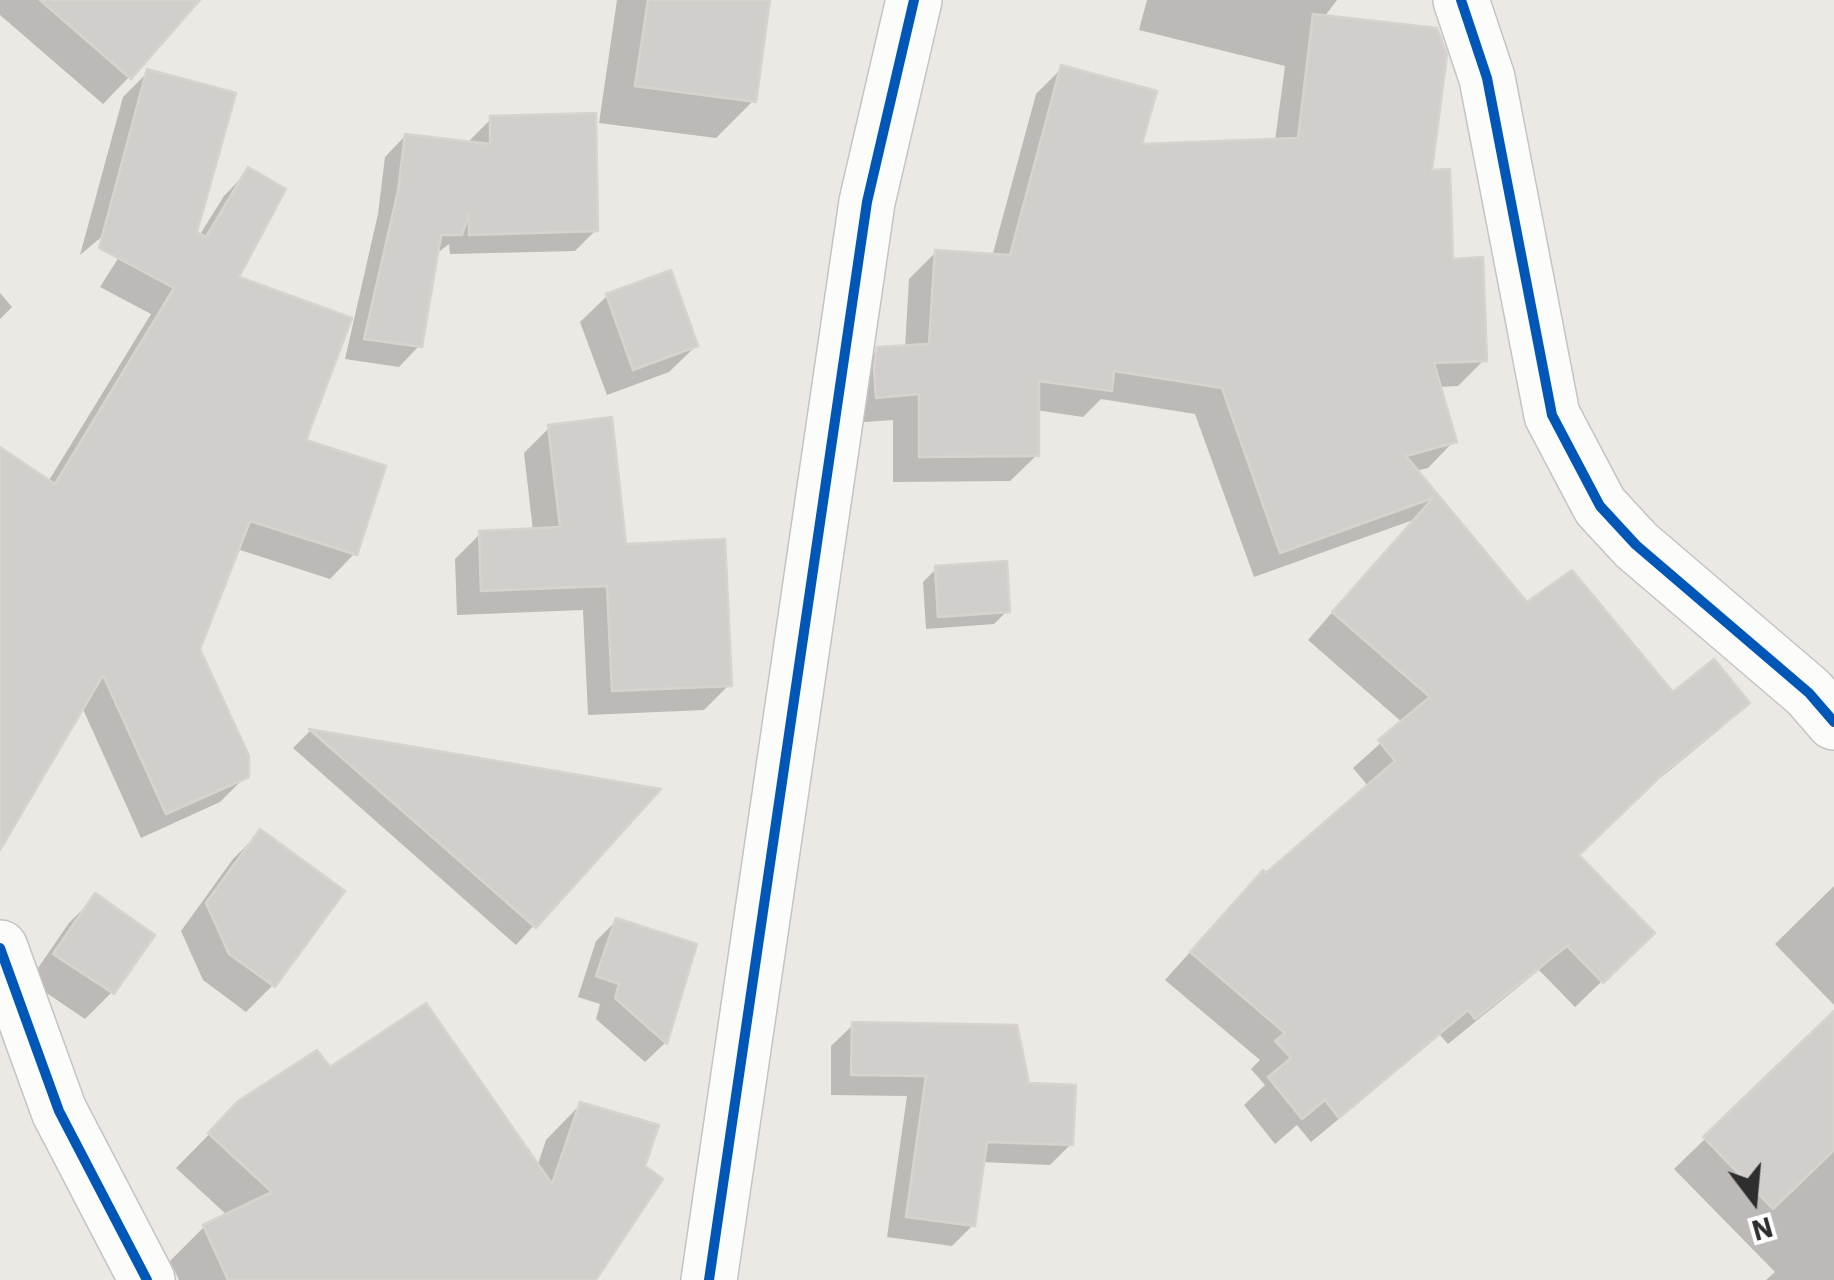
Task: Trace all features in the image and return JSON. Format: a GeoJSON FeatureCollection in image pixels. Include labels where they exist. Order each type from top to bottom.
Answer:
{"type":"FeatureCollection","features":[{"type":"Feature","properties":{"kind":"street"},"geometry":{"type":"LineString","coordinates":[[710,1280],[866,202],[914,0]]}},
{"type":"Feature","properties":{"kind":"street"},"geometry":{"type":"LineString","coordinates":[[1461,0],[1487,78],[1552,415],[1600,506],[1636,545],[1809,693],[1834,722]]}},
{"type":"Feature","properties":{"kind":"street"},"geometry":{"type":"LineString","coordinates":[[0,948],[59,1111],[147,1280]]}},
{"type":"Feature","properties":{"kind":"building"},"geometry":{"type":"Polygon","coordinates":[[[40,0],[200,0],[131,79],[40,0]]]}},
{"type":"Feature","properties":{"kind":"building"},"geometry":{"type":"Polygon","coordinates":[[[648,0],[770,0],[756,102],[635,86],[648,0]]]}},
{"type":"Feature","properties":{"kind":"building"},"geometry":{"type":"Polygon","coordinates":[[[1313,14],[1437,28],[1447,55],[1432,170],[1450,169],[1453,259],[1483,257],[1487,361],[1434,363],[1457,442],[1406,456],[1527,602],[1572,570],[1673,692],[1714,659],[1750,703],[1665,772],[1579,855],[1655,933],[1603,983],[1567,946],[1475,1019],[1468,1010],[1339,1118],[1325,1100],[1302,1119],[1268,1077],[1291,1058],[1275,1041],[1285,1033],[1190,952],[1263,870],[1266,873],[1395,761],[1378,740],[1430,697],[1332,612],[1433,498],[1280,553],[1222,388],[1114,371],[1112,391],[1039,381],[1039,456],[919,457],[919,394],[876,398],[874,369],[877,347],[929,344],[935,250],[1010,255],[1061,65],[1157,91],[1142,144],[1298,138],[1313,14]]]}},
{"type":"Feature","properties":{"kind":"building"},"geometry":{"type":"Polygon","coordinates":[[[147,69],[236,93],[197,232],[206,237],[248,167],[286,189],[239,277],[352,318],[306,440],[386,466],[357,555],[250,521],[200,649],[249,756],[249,777],[166,814],[103,675],[0,850],[0,447],[55,484],[174,288],[99,248],[147,69]]]}},
{"type":"Feature","properties":{"kind":"building"},"geometry":{"type":"Polygon","coordinates":[[[596,113],[598,231],[469,235],[469,213],[462,235],[441,235],[422,347],[364,339],[398,191],[405,134],[490,144],[490,116],[596,113]]]}},
{"type":"Feature","properties":{"kind":"building"},"geometry":{"type":"Polygon","coordinates":[[[671,270],[698,346],[633,370],[606,294],[671,270]]]}},
{"type":"Feature","properties":{"kind":"building"},"geometry":{"type":"Polygon","coordinates":[[[612,417],[626,544],[725,539],[732,686],[612,691],[607,586],[481,591],[479,531],[560,527],[548,425],[612,417]]]}},
{"type":"Feature","properties":{"kind":"building"},"geometry":{"type":"Polygon","coordinates":[[[1007,561],[1010,612],[938,617],[935,566],[1007,561]]]}},
{"type":"Feature","properties":{"kind":"building"},"geometry":{"type":"Polygon","coordinates":[[[309,729],[526,766],[661,789],[536,928],[309,729]]]}},
{"type":"Feature","properties":{"kind":"building"},"geometry":{"type":"Polygon","coordinates":[[[260,829],[345,891],[275,987],[229,954],[206,903],[260,829]]]}},
{"type":"Feature","properties":{"kind":"building"},"geometry":{"type":"Polygon","coordinates":[[[95,893],[155,935],[114,994],[53,954],[95,893]]]}},
{"type":"Feature","properties":{"kind":"building"},"geometry":{"type":"Polygon","coordinates":[[[616,918],[697,944],[667,1044],[615,998],[619,984],[596,976],[616,918]]]}},
{"type":"Feature","properties":{"kind":"building"},"geometry":{"type":"Polygon","coordinates":[[[426,1003],[552,1184],[580,1102],[659,1125],[645,1166],[663,1179],[596,1280],[228,1280],[203,1225],[272,1192],[208,1133],[238,1101],[317,1050],[330,1067],[426,1003]]]}},
{"type":"Feature","properties":{"kind":"building"},"geometry":{"type":"Polygon","coordinates":[[[1834,1011],[1834,1150],[1773,1209],[1703,1137],[1834,1011]]]}},
{"type":"Feature","properties":{"kind":"building"},"geometry":{"type":"Polygon","coordinates":[[[852,1022],[1017,1025],[1029,1083],[1076,1085],[1073,1145],[987,1142],[975,1226],[906,1217],[926,1076],[851,1075],[852,1022]]]}},
{"type":"Feature","properties":{"kind":"cycle path"},"geometry":{"type":"LineString","coordinates":[[709,1280],[867,202],[914,0]]}},
{"type":"Feature","properties":{"kind":"cycle path"},"geometry":{"type":"LineString","coordinates":[[1461,0],[1487,78],[1552,415],[1600,506],[1636,545],[1809,693],[1834,722]]}},
{"type":"Feature","properties":{"kind":"cycle path"},"geometry":{"type":"LineString","coordinates":[[0,948],[59,1111],[147,1280]]}}]}
